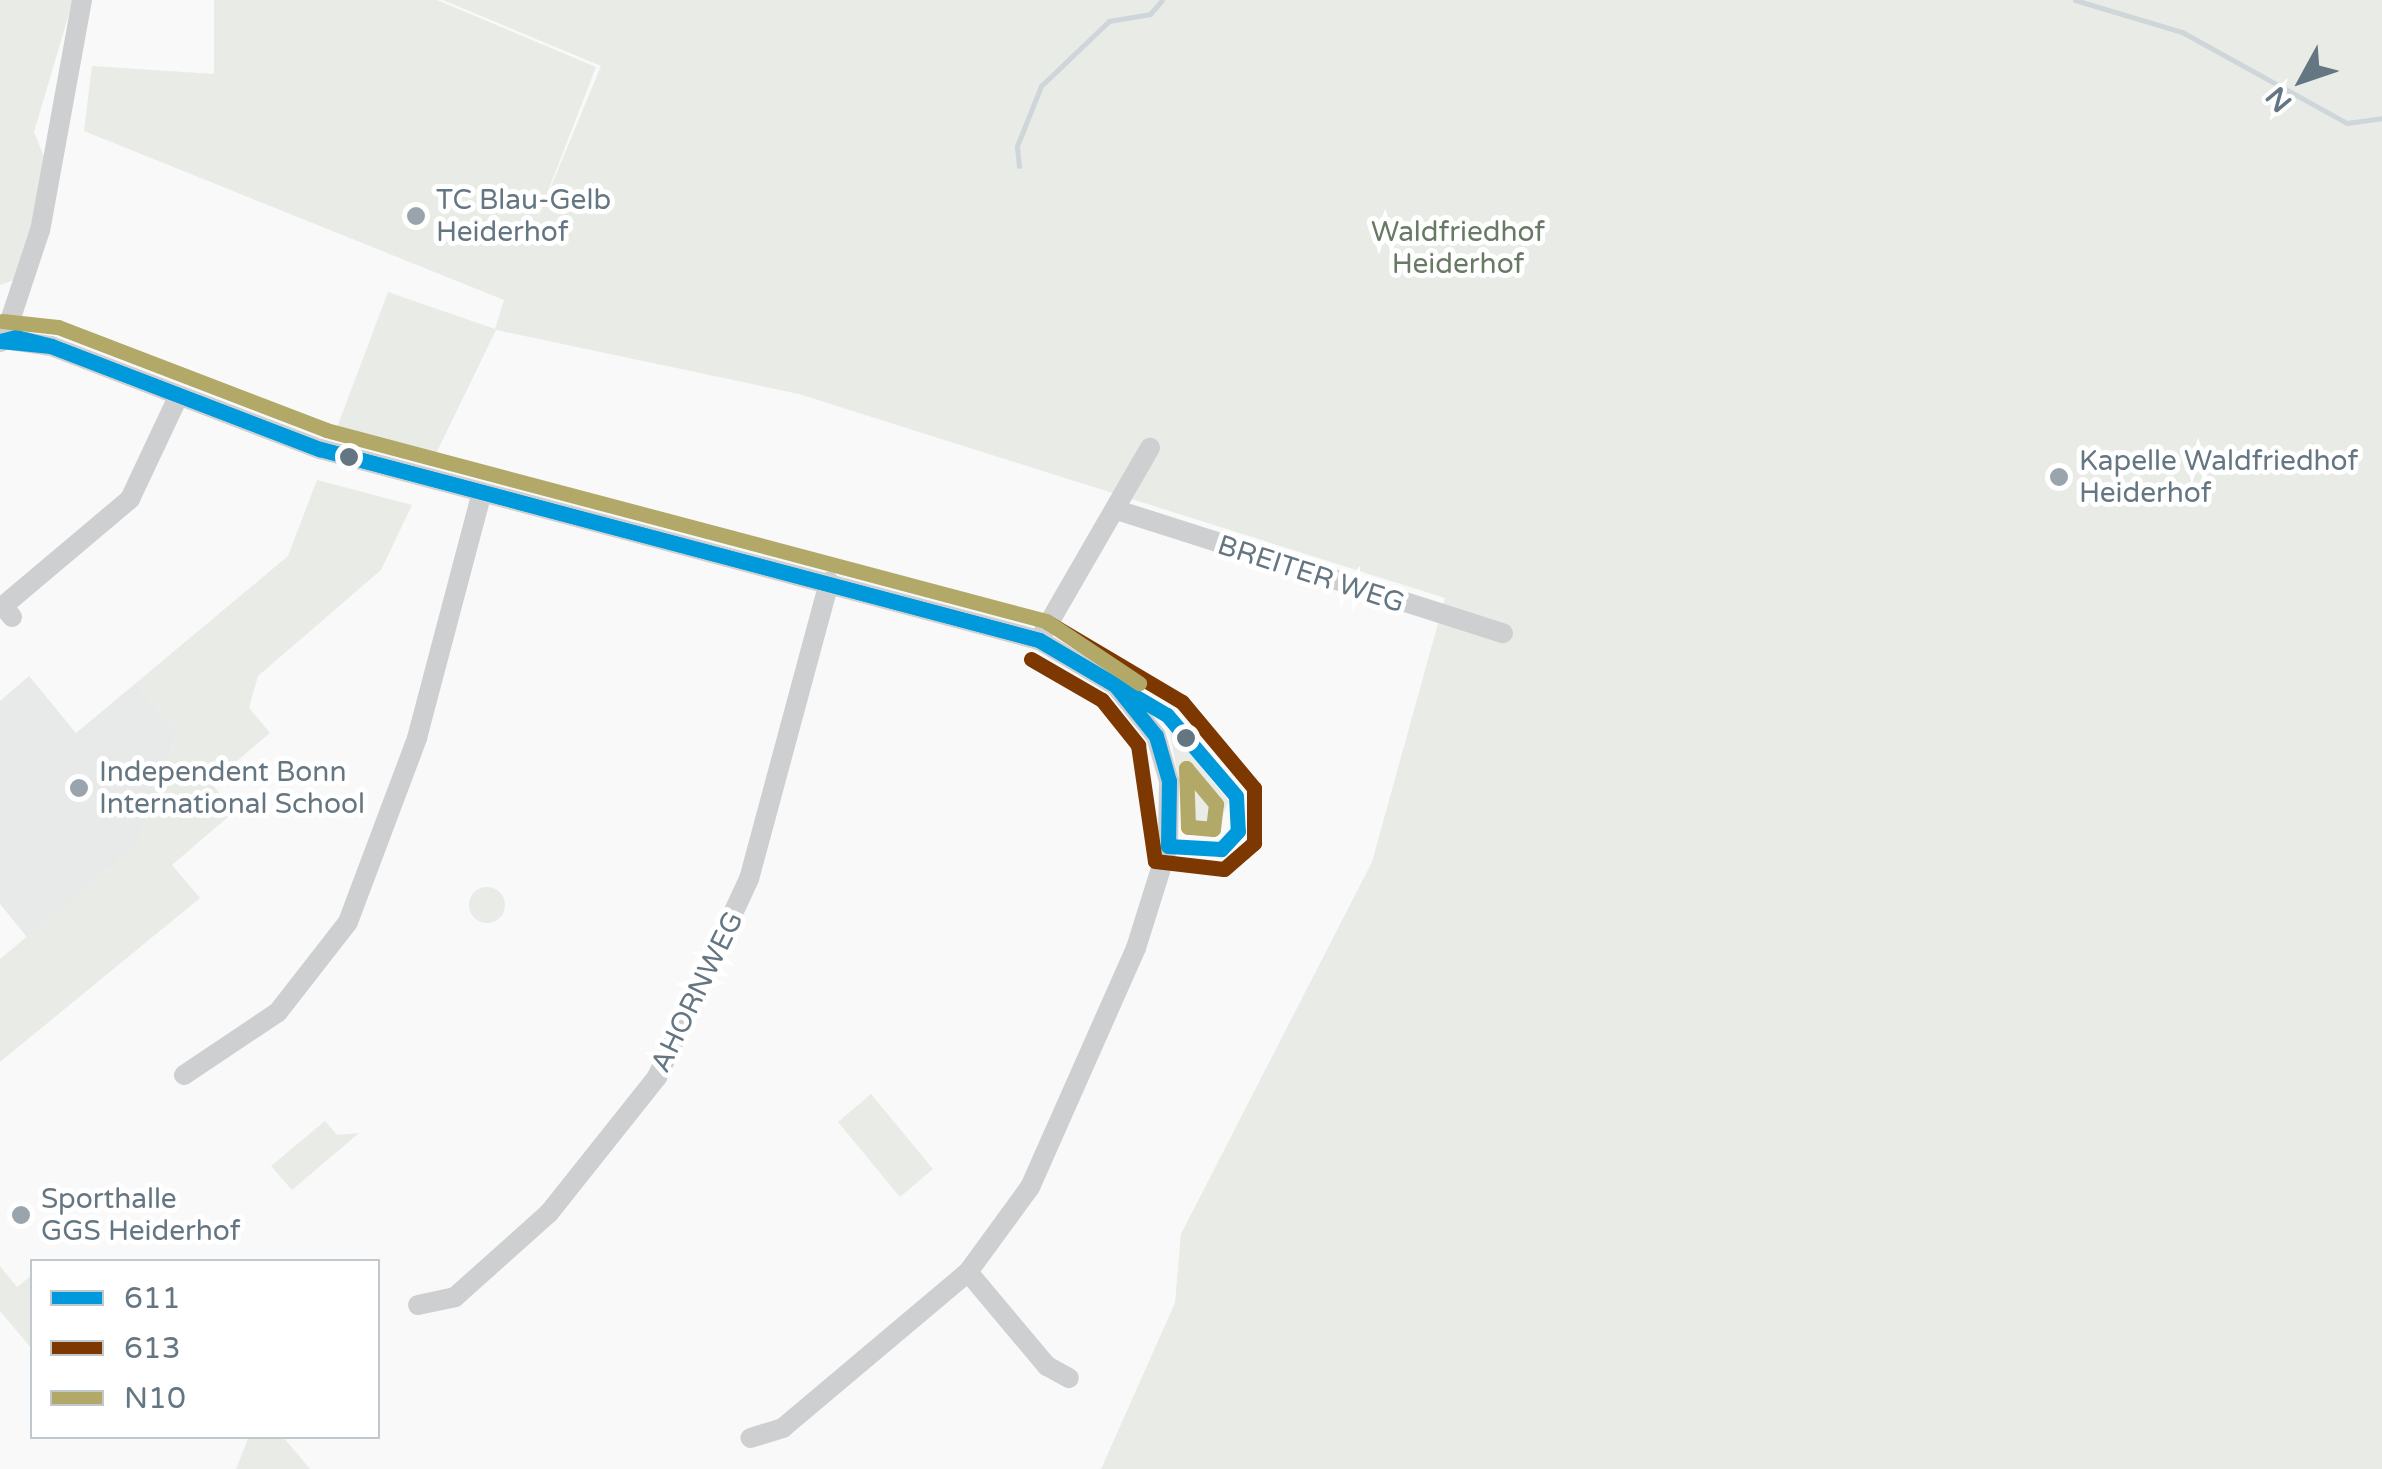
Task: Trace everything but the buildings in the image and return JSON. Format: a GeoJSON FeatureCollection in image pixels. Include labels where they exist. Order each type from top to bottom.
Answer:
{"type":"FeatureCollection","features":[{"type":"Feature","properties":{"kind":"street"},"geometry":{"type":"LineString","coordinates":[[82,0],[40,230],[1,338],[51,346],[178,399],[482,492],[1039,640],[1133,702],[1156,736],[1171,817],[1144,926],[1030,1187],[968,1272],[783,1428],[751,1438]]}},
{"type":"Feature","properties":{"kind":"street"},"geometry":{"type":"LineString","coordinates":[[12,617],[4,606],[130,499],[178,399]]}},
{"type":"Feature","properties":{"kind":"street"},"geometry":{"type":"LineString","coordinates":[[1039,640],[1120,512],[1150,448]]}},
{"type":"Feature","properties":{"kind":"street"},"geometry":{"type":"LineString","coordinates":[[184,1075],[278,1012],[348,922],[418,738],[482,492]]}},
{"type":"Feature","properties":{"kind":"street","name":"BREITER WEG"},"geometry":{"type":"LineString","coordinates":[[1120,512],[1503,633]]}},
{"type":"Feature","properties":{"kind":"street","name":"AHORNWEG"},"geometry":{"type":"LineString","coordinates":[[418,1305],[455,1296],[549,1213],[619,1134],[674,1047],[749,879],[829,582]]}},
{"type":"Feature","properties":{"kind":"street"},"geometry":{"type":"LineString","coordinates":[[968,1272],[1046,1366],[1069,1378]]}},
{"type":"Feature","properties":{"kind":"shaded area","name":"Independent Bonn International School"},"geometry":{"type":"Polygon","coordinates":[[[29,676],[76,733],[136,683],[177,732],[138,844],[27,937],[0,904],[0,701],[29,676]]]}},
{"type":"Feature","properties":{"kind":"green space"},"geometry":{"type":"Polygon","coordinates":[[[0,0],[73,0],[34,132],[49,169],[14,280],[0,285],[0,0]]]}},
{"type":"Feature","properties":{"kind":"green space","name":"Waldfriedhof Heiderhof"},"geometry":{"type":"Polygon","coordinates":[[[214,0],[437,0],[596,67],[533,230],[601,66],[443,0],[2382,0],[2382,1469],[1101,1469],[1175,1303],[1181,1234],[1372,862],[1445,598],[799,394],[496,330],[430,466],[336,430],[388,292],[495,329],[504,300],[84,131],[92,66],[214,74],[214,0]]]}},
{"type":"Feature","properties":{"kind":"green space"},"geometry":{"type":"Polygon","coordinates":[[[317,480],[412,505],[381,570],[258,676],[249,708],[270,733],[211,783],[235,811],[172,865],[200,898],[0,1062],[0,959],[138,844],[177,732],[136,683],[288,556],[317,480]]]}},
{"type":"Feature","properties":{"kind":"green space"},"geometry":{"type":"Polygon","coordinates":[[[1169,728],[1229,801],[1215,832],[1187,825],[1169,728]]]}},
{"type":"Feature","properties":{"kind":"green space"},"geometry":{"type":"Polygon","coordinates":[[[487,887],[500,892],[505,905],[500,918],[487,923],[474,918],[469,905],[474,892],[487,887]]]}},
{"type":"Feature","properties":{"kind":"green space"},"geometry":{"type":"Polygon","coordinates":[[[871,1094],[933,1169],[900,1197],[838,1122],[871,1094]]]}},
{"type":"Feature","properties":{"kind":"green space"},"geometry":{"type":"Polygon","coordinates":[[[325,1121],[337,1135],[359,1133],[292,1190],[271,1166],[325,1121]]]}},
{"type":"Feature","properties":{"kind":"green space"},"geometry":{"type":"Polygon","coordinates":[[[0,1266],[17,1287],[30,1277],[30,1347],[0,1311],[0,1266]]]}},
{"type":"Feature","properties":{"kind":"green space"},"geometry":{"type":"Polygon","coordinates":[[[248,1439],[285,1439],[310,1469],[236,1469],[248,1439]]]}},
{"type":"Feature","properties":{"kind":"waterway"},"geometry":{"type":"LineString","coordinates":[[1019,166],[1017,146],[1041,86],[1109,21],[1150,14],[1162,0]]}},
{"type":"Feature","properties":{"kind":"waterway"},"geometry":{"type":"LineString","coordinates":[[2075,0],[2182,32],[2347,123],[2382,118]]}},
{"type":"Feature","properties":{"kind":"transit line","name":"N10"},"geometry":{"type":"LineString","coordinates":[[2,321],[58,327],[326,430],[1046,621],[1139,683]]}},
{"type":"Feature","properties":{"kind":"transit line","name":"611"},"geometry":{"type":"LineString","coordinates":[[16,337],[51,346],[0,341],[16,337]]}},
{"type":"Feature","properties":{"kind":"transit line","name":"611"},"geometry":{"type":"LineString","coordinates":[[51,346],[320,449]]}},
{"type":"Feature","properties":{"kind":"transit line","name":"611"},"geometry":{"type":"LineString","coordinates":[[51,346],[320,449]]}},
{"type":"Feature","properties":{"kind":"transit line","name":"611"},"geometry":{"type":"LineString","coordinates":[[320,449],[1039,640]]}},
{"type":"Feature","properties":{"kind":"transit line","name":"611"},"geometry":{"type":"LineString","coordinates":[[320,449],[1039,640]]}},
{"type":"Feature","properties":{"kind":"transit line","name":"613"},"geometry":{"type":"LineString","coordinates":[[1031,659],[1102,700],[1138,745],[1155,861],[1224,869],[1254,843],[1254,788],[1182,702],[1047,622]]}},
{"type":"Feature","properties":{"kind":"transit line","name":"611"},"geometry":{"type":"LineString","coordinates":[[1039,640],[1167,715],[1236,796],[1238,831],[1221,849],[1168,846],[1169,781],[1156,736],[1115,685],[1039,640]]}},
{"type":"Feature","properties":{"kind":"transit line","name":"N10"},"geometry":{"type":"LineString","coordinates":[[1186,768],[1216,804],[1213,829],[1188,827],[1186,768]]}},
{"type":"Feature","properties":{"kind":"place","name":"TC Blau-Gelb Heiderhof"},"geometry":{"type":"Point","coordinates":[416,216]}},
{"type":"Feature","properties":{"kind":"place","name":"Kapelle Waldfriedhof Heiderhof"},"geometry":{"type":"Point","coordinates":[2059,477]}},
{"type":"Feature","properties":{"kind":"place","name":"Independent Bonn International School"},"geometry":{"type":"Point","coordinates":[79,788]}},
{"type":"Feature","properties":{"kind":"place","name":"Sporthalle GGS Heiderhof"},"geometry":{"type":"Point","coordinates":[21,1215]}}]}
